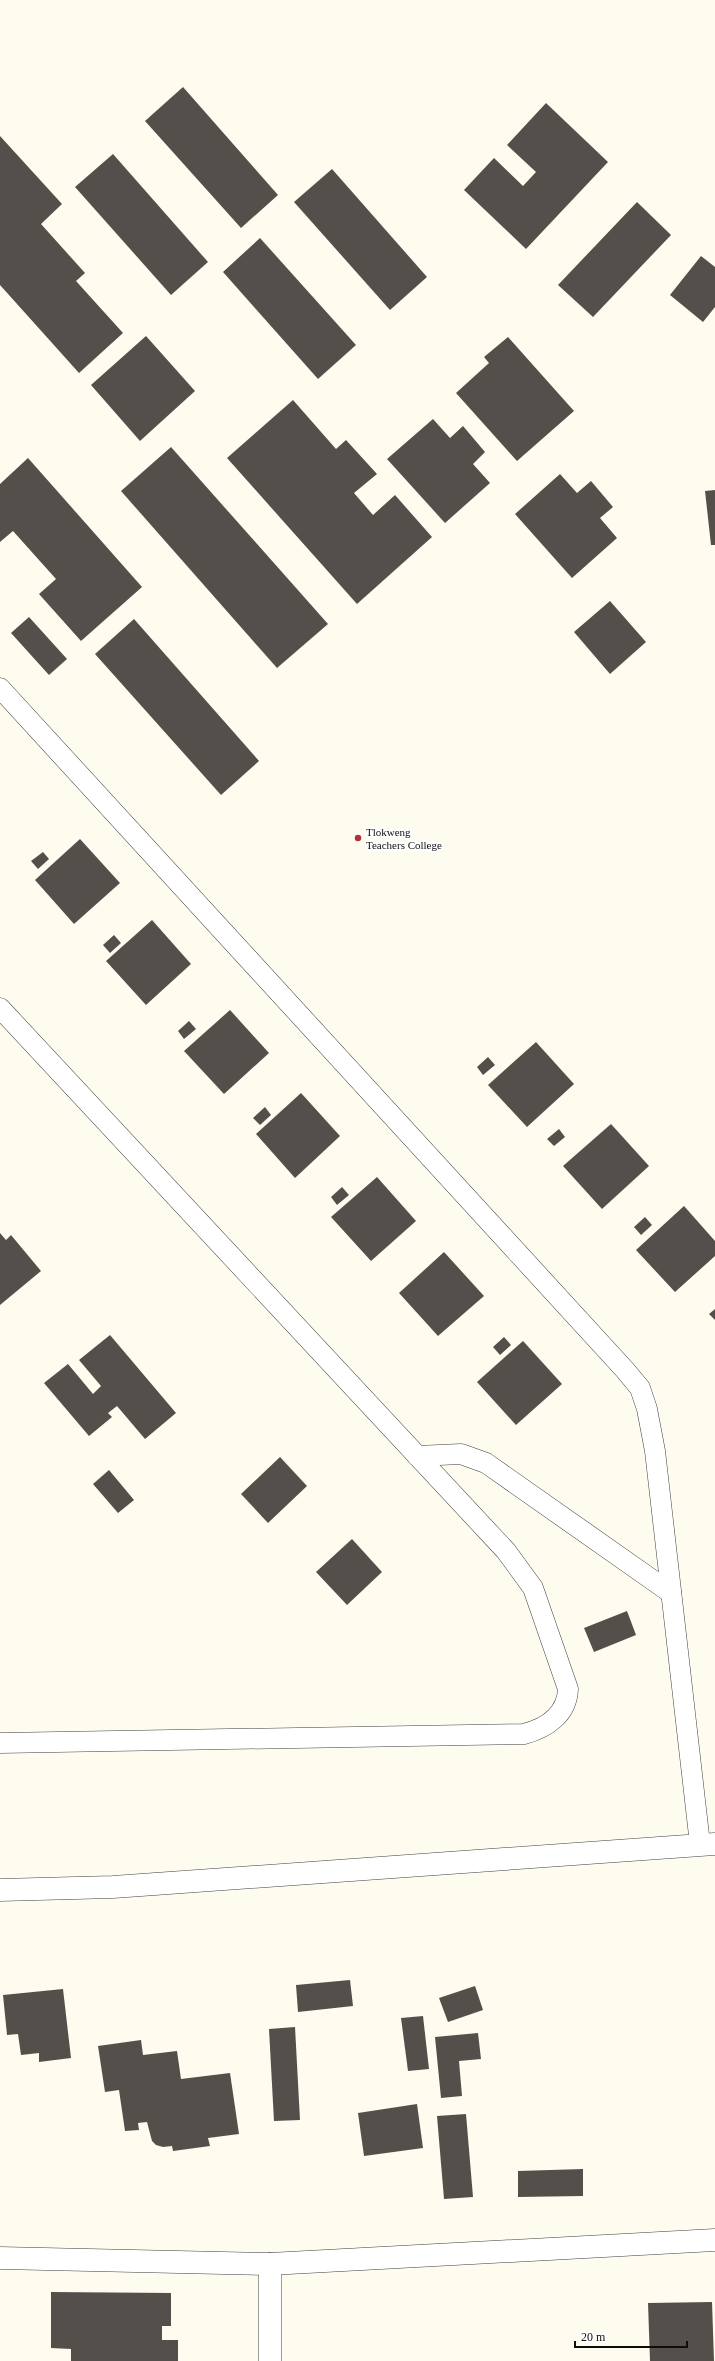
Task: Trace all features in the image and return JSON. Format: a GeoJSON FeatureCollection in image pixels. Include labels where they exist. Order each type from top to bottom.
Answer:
{"type":"FeatureCollection","features":[{"type":"Feature","properties":{"kind":"street"},"geometry":{"type":"LineString","coordinates":[[0,1890],[113,1888],[707,1844]]}},
{"type":"Feature","properties":{"kind":"street"},"geometry":{"type":"LineString","coordinates":[[0,2258],[270,2264],[715,2240]]}},
{"type":"Feature","properties":{"kind":"street"},"geometry":{"type":"LineString","coordinates":[[270,2264],[270,2361]]}},
{"type":"Feature","properties":{"kind":"lane"},"geometry":{"type":"LineString","coordinates":[[0,688],[620,1364],[640,1388],[647,1409],[655,1451],[671,1593],[707,1844]]}},
{"type":"Feature","properties":{"kind":"lane"},"geometry":{"type":"LineString","coordinates":[[0,1008],[506,1551],[533,1588],[568,1689],[565,1705],[549,1724],[541,1730],[524,1734],[0,1743]]}},
{"type":"Feature","properties":{"kind":"lane"},"geometry":{"type":"LineString","coordinates":[[418,1456],[461,1454],[486,1463],[671,1593]]}},
{"type":"Feature","properties":{"kind":"building"},"geometry":{"type":"Polygon","coordinates":[[[183,87],[278,195],[241,228],[145,121],[183,87]]]}},
{"type":"Feature","properties":{"kind":"building"},"geometry":{"type":"Polygon","coordinates":[[[546,103],[608,162],[526,249],[464,190],[494,158],[523,186],[536,172],[507,145],[546,103]]]}},
{"type":"Feature","properties":{"kind":"building"},"geometry":{"type":"Polygon","coordinates":[[[0,136],[62,204],[41,224],[85,273],[76,281],[123,333],[79,373],[0,285],[0,136]]]}},
{"type":"Feature","properties":{"kind":"building"},"geometry":{"type":"Polygon","coordinates":[[[113,154],[208,262],[171,295],[75,187],[113,154]]]}},
{"type":"Feature","properties":{"kind":"building"},"geometry":{"type":"Polygon","coordinates":[[[332,169],[427,277],[390,310],[294,202],[332,169]]]}},
{"type":"Feature","properties":{"kind":"building"},"geometry":{"type":"Polygon","coordinates":[[[637,202],[671,235],[593,317],[558,285],[637,202]]]}},
{"type":"Feature","properties":{"kind":"building"},"geometry":{"type":"Polygon","coordinates":[[[260,238],[356,345],[318,379],[223,272],[260,238]]]}},
{"type":"Feature","properties":{"kind":"building"},"geometry":{"type":"Polygon","coordinates":[[[701,256],[715,267],[715,307],[703,322],[670,295],[701,256]]]}},
{"type":"Feature","properties":{"kind":"building"},"geometry":{"type":"Polygon","coordinates":[[[146,336],[195,391],[140,441],[91,385],[146,336]]]}},
{"type":"Feature","properties":{"kind":"building"},"geometry":{"type":"Polygon","coordinates":[[[508,337],[574,411],[517,461],[456,393],[489,363],[484,357],[508,337]]]}},
{"type":"Feature","properties":{"kind":"building"},"geometry":{"type":"Polygon","coordinates":[[[293,400],[336,449],[346,440],[377,474],[354,493],[373,515],[395,495],[432,537],[357,604],[227,458],[293,400]]]}},
{"type":"Feature","properties":{"kind":"building"},"geometry":{"type":"Polygon","coordinates":[[[433,419],[450,438],[463,426],[485,452],[473,464],[490,483],[445,523],[387,459],[433,419]]]}},
{"type":"Feature","properties":{"kind":"building"},"geometry":{"type":"Polygon","coordinates":[[[171,447],[328,624],[277,668],[121,491],[171,447]]]}},
{"type":"Feature","properties":{"kind":"building"},"geometry":{"type":"Polygon","coordinates":[[[28,458],[142,587],[81,641],[39,594],[56,579],[13,531],[0,542],[0,484],[28,458]]]}},
{"type":"Feature","properties":{"kind":"building"},"geometry":{"type":"Polygon","coordinates":[[[560,474],[577,493],[591,481],[613,507],[600,518],[617,538],[572,578],[515,514],[560,474]]]}},
{"type":"Feature","properties":{"kind":"building"},"geometry":{"type":"Polygon","coordinates":[[[715,490],[715,545],[711,545],[705,491],[715,490]]]}},
{"type":"Feature","properties":{"kind":"building"},"geometry":{"type":"Polygon","coordinates":[[[610,601],[646,642],[610,674],[574,632],[610,601]]]}},
{"type":"Feature","properties":{"kind":"building"},"geometry":{"type":"Polygon","coordinates":[[[29,617],[67,659],[49,675],[11,633],[29,617]]]}},
{"type":"Feature","properties":{"kind":"building"},"geometry":{"type":"Polygon","coordinates":[[[134,619],[259,761],[221,795],[95,654],[134,619]]]}},
{"type":"Feature","properties":{"kind":"building"},"geometry":{"type":"Polygon","coordinates":[[[80,839],[120,883],[74,924],[35,880],[80,839]]]}},
{"type":"Feature","properties":{"kind":"building"},"geometry":{"type":"Polygon","coordinates":[[[43,852],[49,859],[38,869],[31,861],[43,852]]]}},
{"type":"Feature","properties":{"kind":"building"},"geometry":{"type":"Polygon","coordinates":[[[152,920],[191,964],[146,1005],[106,961],[152,920]]]}},
{"type":"Feature","properties":{"kind":"building"},"geometry":{"type":"Polygon","coordinates":[[[114,935],[121,943],[110,953],[103,945],[114,935]]]}},
{"type":"Feature","properties":{"kind":"building"},"geometry":{"type":"Polygon","coordinates":[[[230,1010],[269,1053],[224,1094],[184,1051],[230,1010]]]}},
{"type":"Feature","properties":{"kind":"building"},"geometry":{"type":"Polygon","coordinates":[[[189,1021],[196,1029],[184,1039],[178,1031],[189,1021]]]}},
{"type":"Feature","properties":{"kind":"building"},"geometry":{"type":"Polygon","coordinates":[[[536,1042],[574,1084],[527,1127],[488,1085],[536,1042]]]}},
{"type":"Feature","properties":{"kind":"building"},"geometry":{"type":"Polygon","coordinates":[[[488,1057],[495,1065],[483,1075],[477,1067],[488,1057]]]}},
{"type":"Feature","properties":{"kind":"building"},"geometry":{"type":"Polygon","coordinates":[[[301,1093],[340,1136],[295,1178],[256,1134],[301,1093]]]}},
{"type":"Feature","properties":{"kind":"building"},"geometry":{"type":"Polygon","coordinates":[[[265,1107],[271,1115],[260,1125],[253,1118],[265,1107]]]}},
{"type":"Feature","properties":{"kind":"building"},"geometry":{"type":"Polygon","coordinates":[[[611,1124],[649,1166],[602,1209],[563,1166],[611,1124]]]}},
{"type":"Feature","properties":{"kind":"building"},"geometry":{"type":"Polygon","coordinates":[[[559,1129],[565,1137],[554,1146],[547,1139],[559,1129]]]}},
{"type":"Feature","properties":{"kind":"building"},"geometry":{"type":"Polygon","coordinates":[[[377,1177],[416,1221],[371,1261],[331,1217],[377,1177]]]}},
{"type":"Feature","properties":{"kind":"building"},"geometry":{"type":"Polygon","coordinates":[[[342,1187],[349,1195],[337,1205],[331,1197],[342,1187]]]}},
{"type":"Feature","properties":{"kind":"building"},"geometry":{"type":"Polygon","coordinates":[[[684,1206],[715,1241],[715,1256],[675,1292],[636,1250],[684,1206]]]}},
{"type":"Feature","properties":{"kind":"building"},"geometry":{"type":"Polygon","coordinates":[[[645,1217],[652,1225],[641,1235],[634,1227],[645,1217]]]}},
{"type":"Feature","properties":{"kind":"building"},"geometry":{"type":"Polygon","coordinates":[[[0,1233],[6,1240],[11,1235],[41,1271],[0,1305],[0,1233]]]}},
{"type":"Feature","properties":{"kind":"building"},"geometry":{"type":"Polygon","coordinates":[[[444,1252],[484,1296],[438,1336],[399,1293],[444,1252]]]}},
{"type":"Feature","properties":{"kind":"building"},"geometry":{"type":"Polygon","coordinates":[[[715,1309],[715,1320],[709,1314],[715,1309]]]}},
{"type":"Feature","properties":{"kind":"building"},"geometry":{"type":"Polygon","coordinates":[[[110,1335],[176,1413],[145,1439],[117,1406],[108,1413],[112,1417],[89,1436],[44,1383],[68,1364],[93,1394],[101,1386],[79,1360],[110,1335]]]}},
{"type":"Feature","properties":{"kind":"building"},"geometry":{"type":"Polygon","coordinates":[[[504,1337],[511,1345],[500,1355],[493,1347],[504,1337]]]}},
{"type":"Feature","properties":{"kind":"building"},"geometry":{"type":"Polygon","coordinates":[[[523,1341],[562,1384],[516,1425],[477,1382],[523,1341]]]}},
{"type":"Feature","properties":{"kind":"building"},"geometry":{"type":"Polygon","coordinates":[[[280,1457],[307,1486],[268,1523],[241,1494],[280,1457]]]}},
{"type":"Feature","properties":{"kind":"building"},"geometry":{"type":"Polygon","coordinates":[[[109,1470],[134,1500],[118,1513],[93,1484],[109,1470]]]}},
{"type":"Feature","properties":{"kind":"building"},"geometry":{"type":"Polygon","coordinates":[[[352,1539],[382,1572],[347,1605],[316,1572],[352,1539]]]}},
{"type":"Feature","properties":{"kind":"building"},"geometry":{"type":"Polygon","coordinates":[[[627,1611],[636,1635],[594,1652],[584,1628],[627,1611]]]}},
{"type":"Feature","properties":{"kind":"building"},"geometry":{"type":"Polygon","coordinates":[[[350,1980],[353,2006],[298,2012],[296,1985],[350,1980]]]}},
{"type":"Feature","properties":{"kind":"building"},"geometry":{"type":"Polygon","coordinates":[[[475,1986],[483,2010],[448,2022],[439,1998],[475,1986]]]}},
{"type":"Feature","properties":{"kind":"building"},"geometry":{"type":"Polygon","coordinates":[[[63,1989],[71,2058],[39,2062],[39,2053],[21,2055],[18,2034],[7,2035],[3,1995],[63,1989]]]}},
{"type":"Feature","properties":{"kind":"building"},"geometry":{"type":"Polygon","coordinates":[[[423,2016],[429,2069],[408,2071],[401,2018],[423,2016]]]}},
{"type":"Feature","properties":{"kind":"building"},"geometry":{"type":"Polygon","coordinates":[[[295,2027],[300,2120],[274,2121],[269,2029],[295,2027]]]}},
{"type":"Feature","properties":{"kind":"building"},"geometry":{"type":"Polygon","coordinates":[[[478,2033],[481,2059],[459,2061],[462,2096],[441,2098],[435,2037],[478,2033]]]}},
{"type":"Feature","properties":{"kind":"building"},"geometry":{"type":"Polygon","coordinates":[[[141,2040],[143,2055],[177,2051],[181,2079],[230,2073],[239,2134],[208,2138],[210,2146],[173,2151],[172,2146],[163,2147],[156,2145],[152,2141],[147,2122],[138,2123],[139,2130],[125,2131],[119,2090],[105,2092],[98,2046],[141,2040]]]}},
{"type":"Feature","properties":{"kind":"building"},"geometry":{"type":"Polygon","coordinates":[[[417,2104],[423,2148],[364,2156],[358,2113],[417,2104]]]}},
{"type":"Feature","properties":{"kind":"building"},"geometry":{"type":"Polygon","coordinates":[[[466,2114],[473,2197],[444,2199],[437,2116],[466,2114]]]}},
{"type":"Feature","properties":{"kind":"building"},"geometry":{"type":"Polygon","coordinates":[[[583,2169],[583,2196],[518,2197],[518,2171],[583,2169]]]}},
{"type":"Feature","properties":{"kind":"building"},"geometry":{"type":"Polygon","coordinates":[[[51,2292],[171,2293],[171,2326],[162,2326],[162,2340],[178,2340],[178,2361],[71,2361],[71,2349],[51,2348],[51,2292]]]}},
{"type":"Feature","properties":{"kind":"building"},"geometry":{"type":"Polygon","coordinates":[[[712,2302],[714,2361],[650,2361],[648,2303],[712,2302]]]}},
{"type":"Feature","properties":{"kind":"place","name":"Tlokweng Teachers College"},"geometry":{"type":"Point","coordinates":[358,838]}}]}
